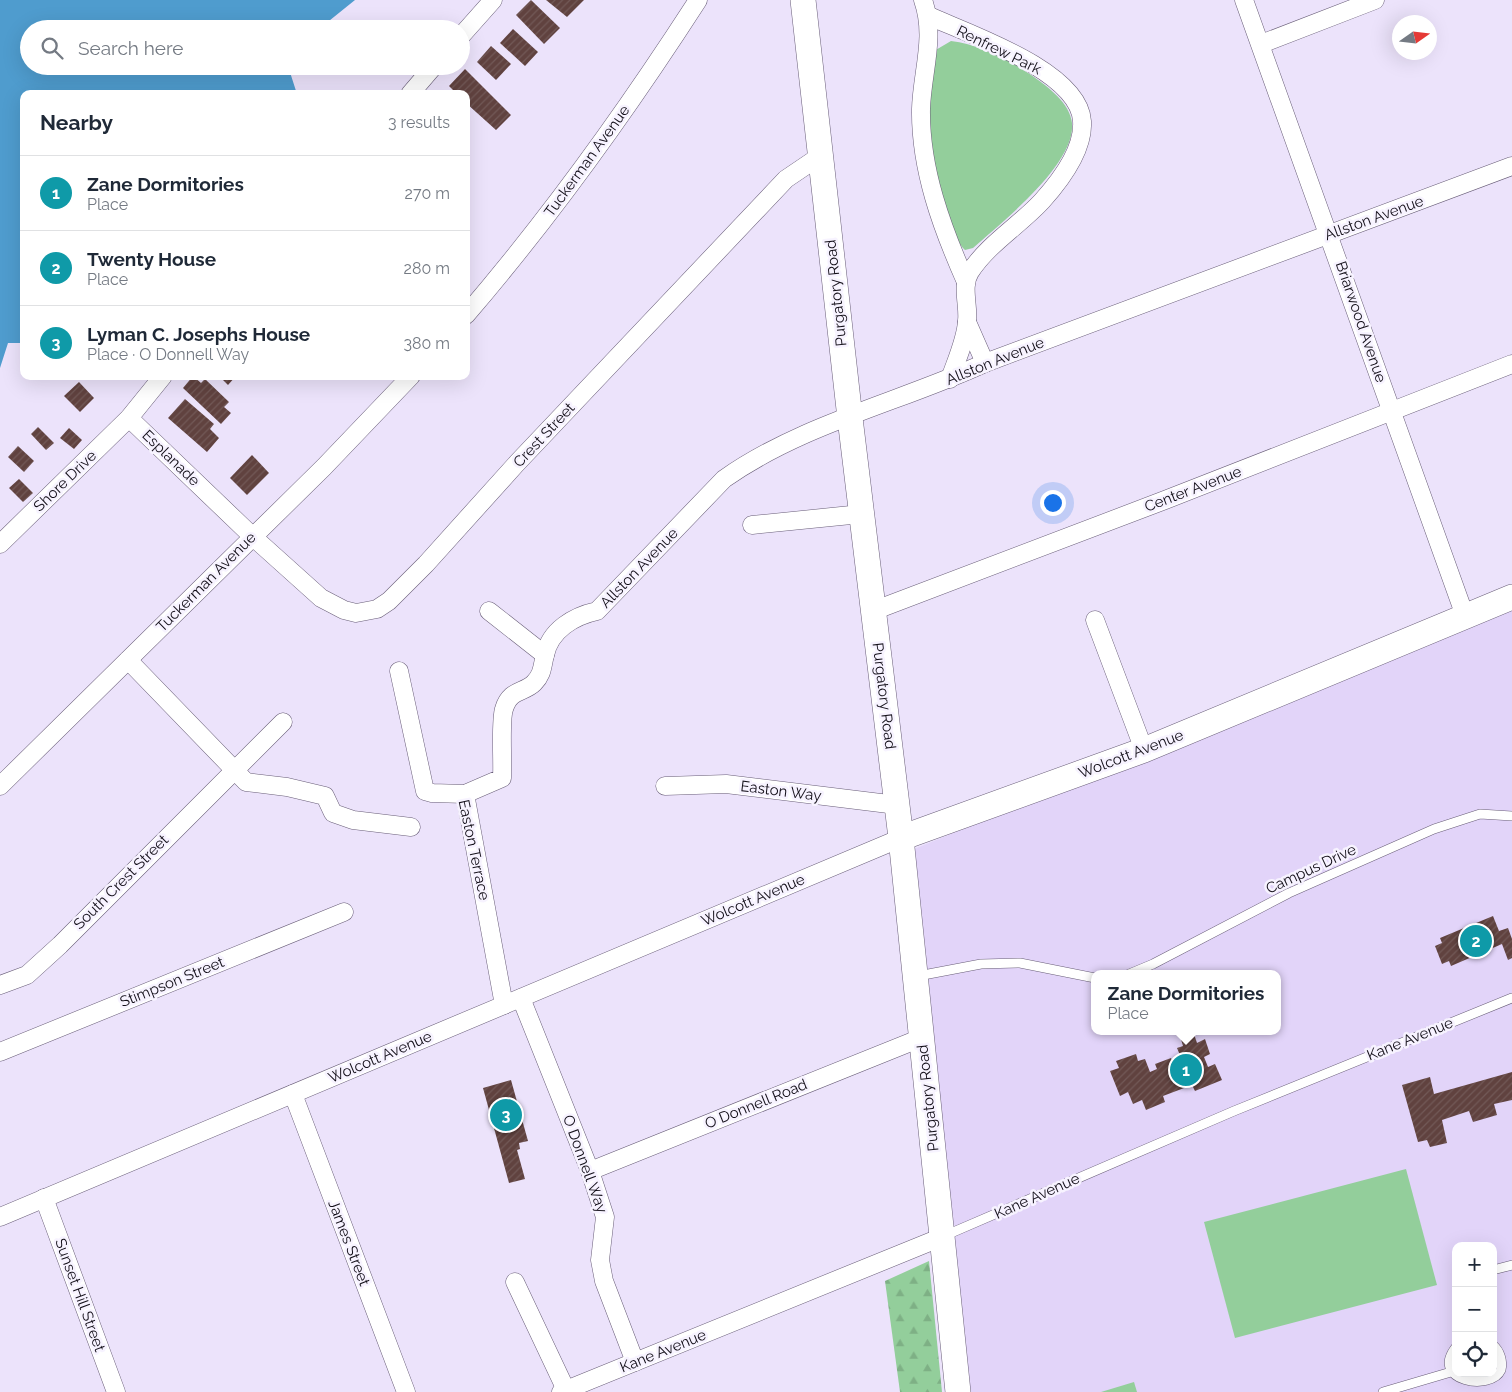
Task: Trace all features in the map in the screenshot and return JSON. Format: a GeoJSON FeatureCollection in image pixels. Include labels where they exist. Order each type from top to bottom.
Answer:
{"type":"FeatureCollection","features":[{"type":"Feature","properties":{"kind":"street"},"geometry":{"type":"LineString","coordinates":[[470,26],[493,0]]}},
{"type":"Feature","properties":{"kind":"street","name":"Tuckerman Avenue"},"geometry":{"type":"LineString","coordinates":[[470,310],[527,244],[643,85],[698,0]]}},
{"type":"Feature","properties":{"kind":"street","name":"Briarwood Avenue"},"geometry":{"type":"LineString","coordinates":[[1244,0],[1330,234],[1465,616]]}},
{"type":"Feature","properties":{"kind":"street"},"geometry":{"type":"LineString","coordinates":[[1261,44],[1375,0]]}},
{"type":"Feature","properties":{"kind":"street","name":"Purgatory Road"},"geometry":{"type":"LineString","coordinates":[[805,1],[820,156],[861,514],[901,838],[958,1392]]}},
{"type":"Feature","properties":{"kind":"street","name":"Renfrew Park"},"geometry":{"type":"LineString","coordinates":[[966,282],[969,273],[983,256],[1052,189],[1074,155],[1082,132],[1082,121],[1076,101],[1045,72],[1029,61],[926,8],[928,60],[921,109],[925,149],[941,221],[966,282],[968,322],[985,362]]}},
{"type":"Feature","properties":{"kind":"street"},"geometry":{"type":"LineString","coordinates":[[413,90],[426,75]]}},
{"type":"Feature","properties":{"kind":"street","name":"Crest Street"},"geometry":{"type":"LineString","coordinates":[[252,536],[322,598],[344,610],[356,613],[377,610],[389,601],[426,564],[517,463],[780,186],[820,156]]}},
{"type":"Feature","properties":{"kind":"street","name":"Allston Avenue"},"geometry":{"type":"LineString","coordinates":[[466,794],[502,778],[503,710],[517,690],[533,684],[544,668],[545,655],[550,641],[560,630],[580,615],[597,611],[724,478],[774,448],[950,379],[985,362],[1512,166]]}},
{"type":"Feature","properties":{"kind":"street","name":"Renfrew Park"},"geometry":{"type":"LineString","coordinates":[[950,379],[968,322]]}},
{"type":"Feature","properties":{"kind":"street","name":"Center Avenue"},"geometry":{"type":"LineString","coordinates":[[873,611],[1512,364]]}},
{"type":"Feature","properties":{"kind":"street","name":"Esplanade"},"geometry":{"type":"LineString","coordinates":[[160,380],[129,418],[252,536]]}},
{"type":"Feature","properties":{"kind":"street","name":"Tuckerman Avenue"},"geometry":{"type":"LineString","coordinates":[[0,786],[324,467],[407,380]]}},
{"type":"Feature","properties":{"kind":"street","name":"Shore Drive"},"geometry":{"type":"LineString","coordinates":[[0,544],[129,418]]}},
{"type":"Feature","properties":{"kind":"street"},"geometry":{"type":"LineString","coordinates":[[752,525],[861,514]]}},
{"type":"Feature","properties":{"kind":"street","name":"Wolcott Avenue"},"geometry":{"type":"LineString","coordinates":[[2,1210],[44,1198],[901,838],[1144,750],[1512,597]]}},
{"type":"Feature","properties":{"kind":"street"},"geometry":{"type":"LineString","coordinates":[[489,611],[545,655]]}},
{"type":"Feature","properties":{"kind":"street"},"geometry":{"type":"LineString","coordinates":[[1095,620],[1144,750]]}},
{"type":"Feature","properties":{"kind":"street"},"geometry":{"type":"LineString","coordinates":[[128,660],[246,782],[287,787],[325,796],[333,812],[353,820],[410,826]]}},
{"type":"Feature","properties":{"kind":"street","name":"Easton Terrace"},"geometry":{"type":"LineString","coordinates":[[398,671],[425,791],[466,794],[504,1005]]}},
{"type":"Feature","properties":{"kind":"street","name":"South Crest Street"},"geometry":{"type":"LineString","coordinates":[[0,985],[27,975],[60,945],[284,722]]}},
{"type":"Feature","properties":{"kind":"street","name":"Easton Way"},"geometry":{"type":"LineString","coordinates":[[665,786],[726,784],[897,805]]}},
{"type":"Feature","properties":{"kind":"street","name":"Stimpson Street"},"geometry":{"type":"LineString","coordinates":[[0,1052],[344,912]]}},
{"type":"Feature","properties":{"kind":"street","name":"O Donnell Way"},"geometry":{"type":"LineString","coordinates":[[521,998],[590,1171],[606,1217],[600,1260],[604,1281],[635,1362]]}},
{"type":"Feature","properties":{"kind":"street","name":"O Donnell Road"},"geometry":{"type":"LineString","coordinates":[[590,1171],[921,1038]]}},
{"type":"Feature","properties":{"kind":"street","name":"James Street"},"geometry":{"type":"LineString","coordinates":[[293,1094],[406,1392]]}},
{"type":"Feature","properties":{"kind":"street","name":"Sunset Hill Street"},"geometry":{"type":"LineString","coordinates":[[44,1198],[116,1392]]}},
{"type":"Feature","properties":{"kind":"street","name":"Kane Avenue"},"geometry":{"type":"LineString","coordinates":[[563,1391],[942,1237]]}},
{"type":"Feature","properties":{"kind":"street"},"geometry":{"type":"LineString","coordinates":[[515,1282],[563,1391]]}},
{"type":"Feature","properties":{"kind":"lane","name":"Campus Drive"},"geometry":{"type":"LineString","coordinates":[[1139,970],[1289,894],[1434,829],[1480,814],[1512,816]]}},
{"type":"Feature","properties":{"kind":"lane"},"geometry":{"type":"LineString","coordinates":[[915,976],[981,964],[1020,963],[1091,977]]}},
{"type":"Feature","properties":{"kind":"lane","name":"Kane Avenue"},"geometry":{"type":"LineString","coordinates":[[942,1237],[1234,1110],[1512,998]]}},
{"type":"Feature","properties":{"kind":"lane"},"geometry":{"type":"LineString","coordinates":[[1497,1269],[1512,1265]]}},
{"type":"Feature","properties":{"kind":"lane"},"geometry":{"type":"LineString","coordinates":[[1455,1377],[1462,1387],[1470,1390],[1488,1387],[1495,1382],[1502,1365],[1501,1356],[1497,1350]]}},
{"type":"Feature","properties":{"kind":"lane"},"geometry":{"type":"LineString","coordinates":[[1383,1392],[1451,1372],[1450,1357],[1452,1354]]}},
{"type":"Feature","properties":{"kind":"shaded area"},"geometry":{"type":"Polygon","coordinates":[[[1512,608],[1512,1392],[958,1392],[914,849],[1512,608]]]}},
{"type":"Feature","properties":{"kind":"green space"},"geometry":{"type":"Polygon","coordinates":[[[951,41],[984,49],[1034,77],[1063,102],[1072,123],[1070,139],[1050,174],[1018,208],[973,248],[965,250],[949,222],[943,202],[937,181],[927,119],[927,104],[934,51],[951,41]]]}},
{"type":"Feature","properties":{"kind":"green space"},"geometry":{"type":"Polygon","coordinates":[[[1406,1169],[1437,1285],[1235,1338],[1204,1222],[1406,1169]]]}},
{"type":"Feature","properties":{"kind":"green space"},"geometry":{"type":"Polygon","coordinates":[[[929,1261],[942,1392],[900,1392],[885,1281],[929,1261]]]}},
{"type":"Feature","properties":{"kind":"green space"},"geometry":{"type":"Polygon","coordinates":[[[1134,1382],[1137,1392],[1101,1392],[1134,1382]]]}},
{"type":"Feature","properties":{"kind":"water"},"geometry":{"type":"Polygon","coordinates":[[[0,0],[355,0],[330,20],[20,20],[20,75],[291,75],[296,90],[20,90],[20,343],[8,343],[0,368],[0,0]]]}},
{"type":"Feature","properties":{"kind":"building"},"geometry":{"type":"Polygon","coordinates":[[[531,0],[560,28],[544,44],[516,15],[531,0]]]}},
{"type":"Feature","properties":{"kind":"building"},"geometry":{"type":"Polygon","coordinates":[[[546,0],[584,0],[567,17],[546,0]]]}},
{"type":"Feature","properties":{"kind":"building"},"geometry":{"type":"Polygon","coordinates":[[[513,29],[538,52],[525,66],[500,43],[513,29]]]}},
{"type":"Feature","properties":{"kind":"building"},"geometry":{"type":"Polygon","coordinates":[[[491,46],[511,64],[496,80],[477,62],[491,46]]]}},
{"type":"Feature","properties":{"kind":"building"},"geometry":{"type":"Polygon","coordinates":[[[470,74],[511,115],[496,130],[470,107],[470,90],[453,90],[449,86],[459,75],[470,74]]]}},
{"type":"Feature","properties":{"kind":"building"},"geometry":{"type":"Polygon","coordinates":[[[190,380],[198,380],[201,383],[206,380],[229,402],[224,407],[231,413],[221,424],[183,388],[190,380]]]}},
{"type":"Feature","properties":{"kind":"building"},"geometry":{"type":"Polygon","coordinates":[[[223,380],[232,380],[228,385],[223,380]]]}},
{"type":"Feature","properties":{"kind":"building"},"geometry":{"type":"Polygon","coordinates":[[[79,382],[94,398],[80,412],[64,396],[79,382]]]}},
{"type":"Feature","properties":{"kind":"building"},"geometry":{"type":"Polygon","coordinates":[[[185,399],[214,424],[210,429],[219,438],[207,452],[168,418],[185,399]]]}},
{"type":"Feature","properties":{"kind":"building"},"geometry":{"type":"Polygon","coordinates":[[[38,427],[54,443],[46,450],[31,434],[38,427]]]}},
{"type":"Feature","properties":{"kind":"building"},"geometry":{"type":"Polygon","coordinates":[[[69,428],[82,440],[74,449],[60,438],[69,428]]]}},
{"type":"Feature","properties":{"kind":"building"},"geometry":{"type":"Polygon","coordinates":[[[18,446],[34,461],[24,472],[8,457],[18,446]]]}},
{"type":"Feature","properties":{"kind":"building"},"geometry":{"type":"Polygon","coordinates":[[[252,455],[269,473],[247,495],[230,478],[252,455]]]}},
{"type":"Feature","properties":{"kind":"building"},"geometry":{"type":"Polygon","coordinates":[[[19,479],[33,493],[23,502],[9,488],[19,479]]]}},
{"type":"Feature","properties":{"kind":"building"},"geometry":{"type":"Polygon","coordinates":[[[1493,916],[1499,931],[1508,928],[1512,939],[1512,958],[1508,960],[1502,944],[1451,966],[1449,961],[1442,964],[1435,946],[1442,943],[1440,938],[1493,916]]]}},
{"type":"Feature","properties":{"kind":"building"},"geometry":{"type":"Polygon","coordinates":[[[1194,1035],[1197,1043],[1205,1039],[1210,1054],[1204,1057],[1208,1067],[1215,1064],[1222,1080],[1195,1091],[1192,1085],[1163,1096],[1165,1102],[1146,1110],[1142,1100],[1133,1104],[1128,1092],[1120,1096],[1110,1071],[1119,1068],[1116,1061],[1136,1054],[1138,1061],[1145,1059],[1150,1072],[1157,1069],[1155,1064],[1171,1058],[1173,1063],[1182,1060],[1177,1048],[1183,1046],[1180,1036],[1194,1035]]]}},
{"type":"Feature","properties":{"kind":"building"},"geometry":{"type":"Polygon","coordinates":[[[1512,1072],[1512,1100],[1494,1104],[1497,1115],[1473,1122],[1469,1111],[1442,1120],[1447,1143],[1430,1147],[1427,1140],[1418,1142],[1402,1085],[1430,1077],[1434,1094],[1512,1072]]]}},
{"type":"Feature","properties":{"kind":"building"},"geometry":{"type":"Polygon","coordinates":[[[511,1080],[528,1141],[519,1143],[520,1149],[517,1150],[525,1179],[509,1183],[483,1088],[511,1080]]]}},
{"type":"Feature","properties":{"kind":"place","name":"Twenty House"},"geometry":{"type":"Point","coordinates":[1476,941]}},
{"type":"Feature","properties":{"kind":"place","name":"Zane Dormitories"},"geometry":{"type":"Point","coordinates":[1186,1070]}},
{"type":"Feature","properties":{"kind":"place","name":"Lyman C. Josephs House"},"geometry":{"type":"Point","coordinates":[506,1115]}}]}
